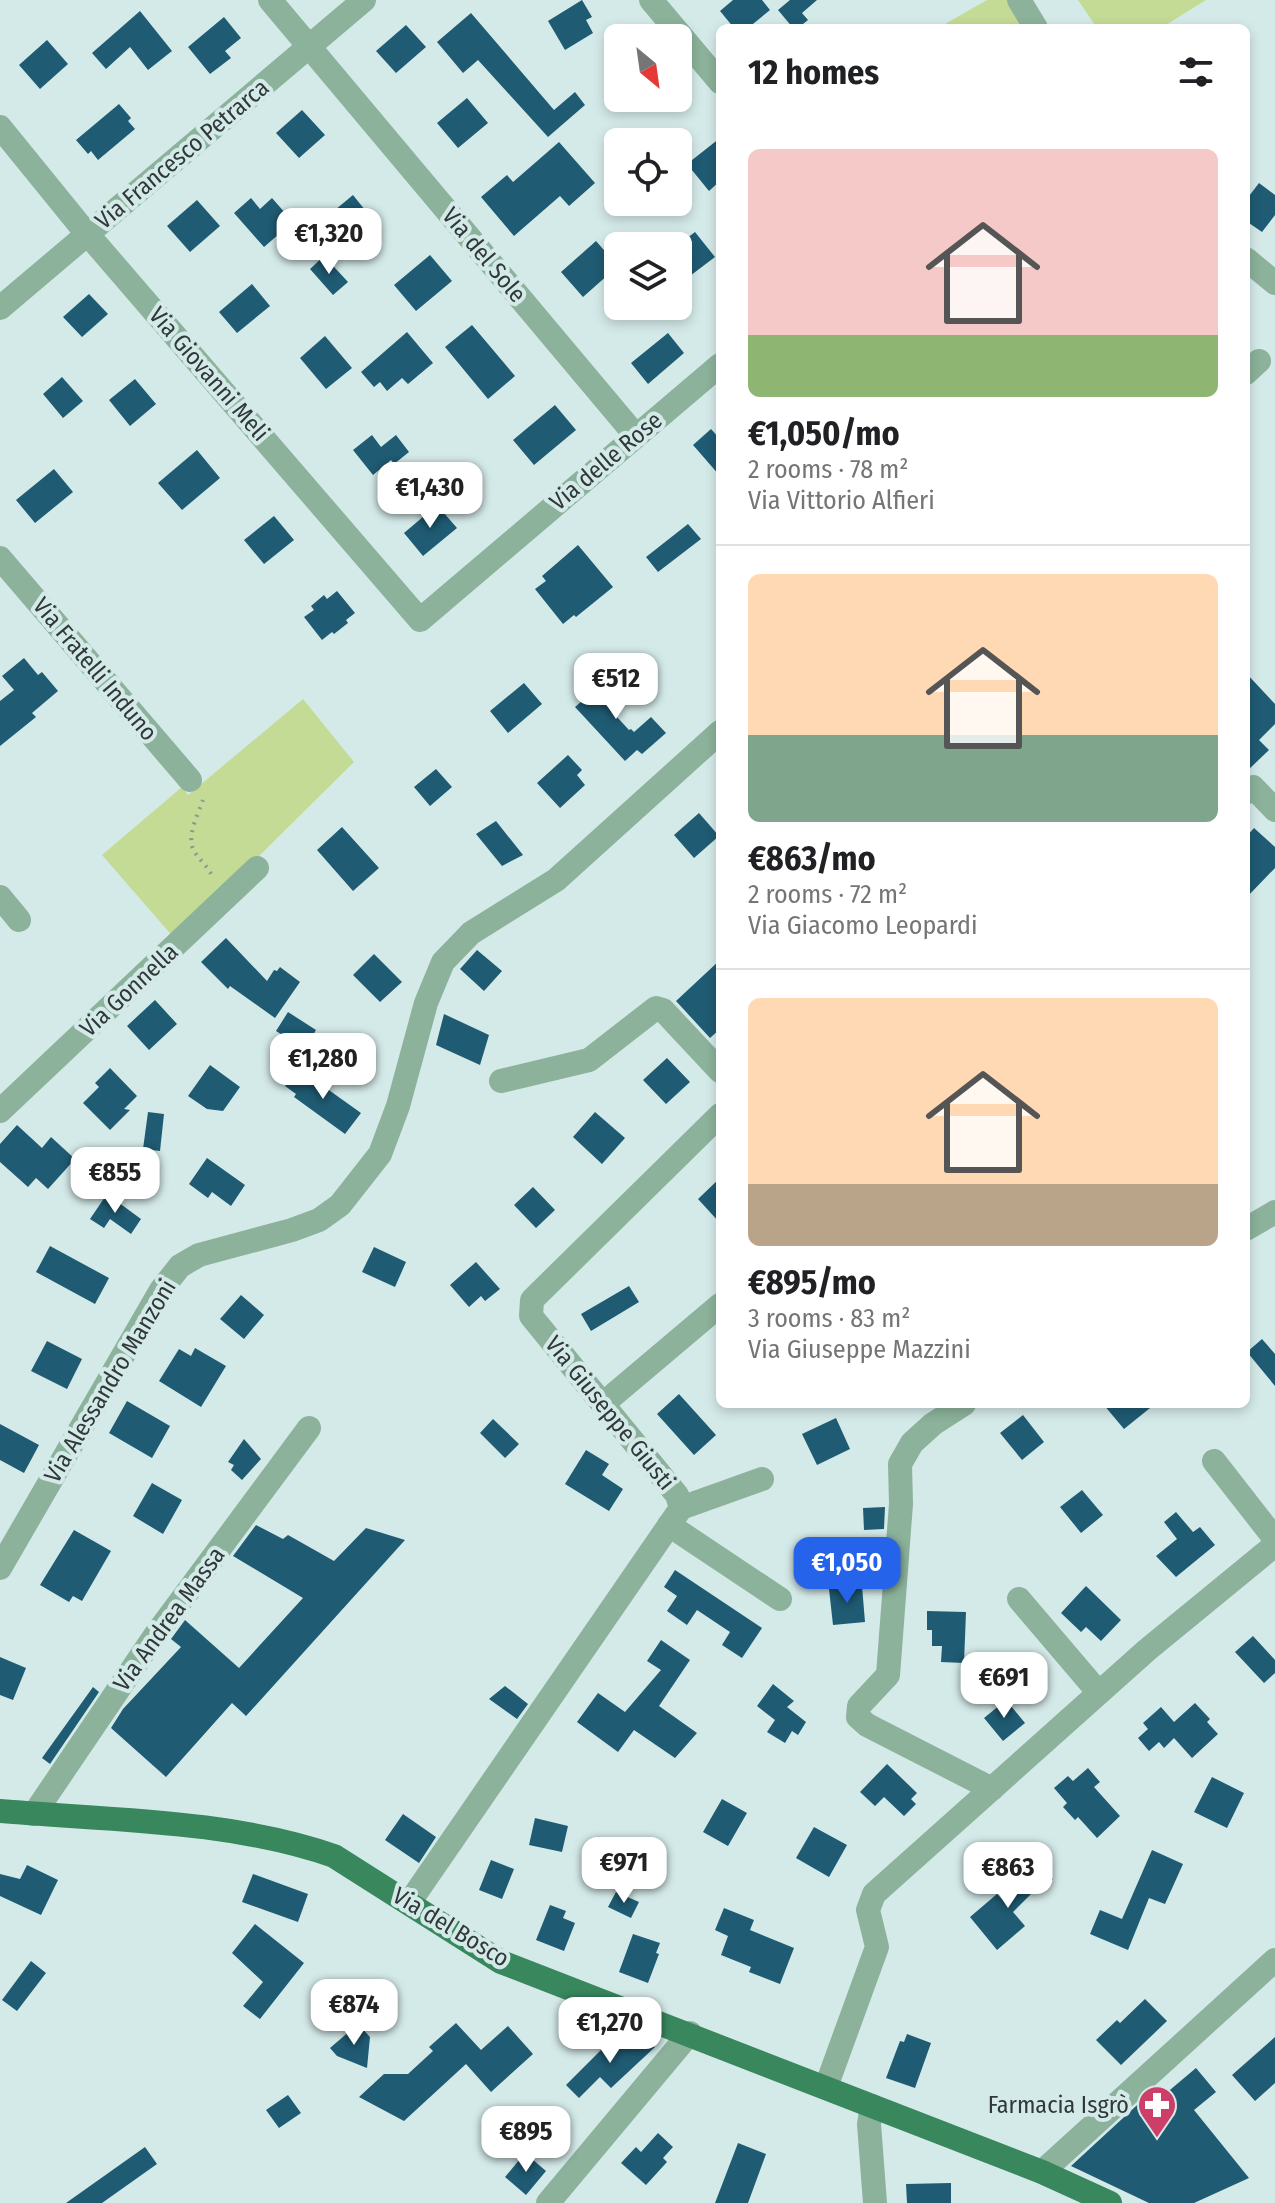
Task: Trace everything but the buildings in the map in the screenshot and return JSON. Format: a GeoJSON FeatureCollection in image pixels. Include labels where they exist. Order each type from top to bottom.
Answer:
{"type":"FeatureCollection","features":[{"type":"Feature","properties":{"kind":"main road","name":"Via del Bosco"},"geometry":{"type":"LineString","coordinates":[[0,1811],[269,1837],[334,1856],[501,1962],[1042,2172],[1110,2203]]}},
{"type":"Feature","properties":{"kind":"street","name":"Via del Sole"},"geometry":{"type":"LineString","coordinates":[[270,0],[636,436]]}},
{"type":"Feature","properties":{"kind":"street","name":"Via Francesco Petrarca"},"geometry":{"type":"LineString","coordinates":[[0,308],[364,0]]}},
{"type":"Feature","properties":{"kind":"street"},"geometry":{"type":"LineString","coordinates":[[651,0],[716,77]]}},
{"type":"Feature","properties":{"kind":"street"},"geometry":{"type":"LineString","coordinates":[[1019,0],[1034,24]]}},
{"type":"Feature","properties":{"kind":"street","name":"Via Giovanni Meli"},"geometry":{"type":"LineString","coordinates":[[0,127],[87,233],[420,620]]}},
{"type":"Feature","properties":{"kind":"street"},"geometry":{"type":"LineString","coordinates":[[1250,262],[1275,283]]}},
{"type":"Feature","properties":{"kind":"street","name":"Via delle Rose"},"geometry":{"type":"LineString","coordinates":[[420,620],[716,368]]}},
{"type":"Feature","properties":{"kind":"street","name":"Via Fratelli Induno"},"geometry":{"type":"LineString","coordinates":[[0,558],[190,780]]}},
{"type":"Feature","properties":{"kind":"street","name":"Via Alessandro Manzoni"},"geometry":{"type":"LineString","coordinates":[[0,1568],[161,1290],[180,1266],[199,1255],[319,1220],[340,1205],[380,1154],[398,1106],[426,1003],[443,962],[471,933],[556,880],[716,736]]}},
{"type":"Feature","properties":{"kind":"street"},"geometry":{"type":"LineString","coordinates":[[1250,790],[1253,787],[1275,810]]}},
{"type":"Feature","properties":{"kind":"street","name":"Via Gonnella"},"geometry":{"type":"LineString","coordinates":[[0,1111],[257,868]]}},
{"type":"Feature","properties":{"kind":"street"},"geometry":{"type":"LineString","coordinates":[[0,897],[19,920]]}},
{"type":"Feature","properties":{"kind":"street"},"geometry":{"type":"LineString","coordinates":[[501,1081],[589,1060],[656,1008],[663,1010],[716,1067]]}},
{"type":"Feature","properties":{"kind":"street","name":"Via Giuseppe Giusti"},"geometry":{"type":"LineString","coordinates":[[409,1903],[675,1517],[677,1495],[531,1316],[532,1300],[716,1119]]}},
{"type":"Feature","properties":{"kind":"street"},"geometry":{"type":"LineString","coordinates":[[1250,1227],[1275,1212]]}},
{"type":"Feature","properties":{"kind":"street"},"geometry":{"type":"LineString","coordinates":[[604,1403],[716,1308]]}},
{"type":"Feature","properties":{"kind":"street"},"geometry":{"type":"LineString","coordinates":[[958,1408],[912,1443],[900,1464],[901,1504],[888,1675],[859,1706],[858,1717],[867,1725],[992,1789]]}},
{"type":"Feature","properties":{"kind":"street","name":"Via Andrea Massa"},"geometry":{"type":"LineString","coordinates":[[34,1814],[154,1637],[309,1428]]}},
{"type":"Feature","properties":{"kind":"street"},"geometry":{"type":"LineString","coordinates":[[826,2087],[877,1947],[868,1910],[874,1894],[1099,1693],[1275,1542],[1214,1461]]}},
{"type":"Feature","properties":{"kind":"street"},"geometry":{"type":"LineString","coordinates":[[762,1479],[675,1517],[780,1599]]}},
{"type":"Feature","properties":{"kind":"street"},"geometry":{"type":"LineString","coordinates":[[1019,1599],[1099,1693]]}},
{"type":"Feature","properties":{"kind":"street"},"geometry":{"type":"LineString","coordinates":[[1042,2172],[1275,1960]]}},
{"type":"Feature","properties":{"kind":"street"},"geometry":{"type":"LineString","coordinates":[[548,2203],[690,2033]]}},
{"type":"Feature","properties":{"kind":"street"},"geometry":{"type":"LineString","coordinates":[[872,2106],[869,2124],[875,2203]]}},
{"type":"Feature","properties":{"kind":"path"},"geometry":{"type":"LineString","coordinates":[[190,780],[198,787],[203,799],[191,837],[192,848],[206,863],[223,902]]}},
{"type":"Feature","properties":{"kind":"green space"},"geometry":{"type":"Polygon","coordinates":[[[987,0],[1009,0],[1023,24],[945,24],[987,0]]]}},
{"type":"Feature","properties":{"kind":"green space"},"geometry":{"type":"Polygon","coordinates":[[[1078,0],[1206,0],[1167,24],[1094,24],[1078,0]]]}},
{"type":"Feature","properties":{"kind":"green space"},"geometry":{"type":"Polygon","coordinates":[[[303,699],[354,762],[175,939],[102,855],[182,787],[188,795],[303,699]]]}},
{"type":"Feature","properties":{"kind":"place","name":"Farmacia Isgrò"},"geometry":{"type":"Point","coordinates":[1157,2139]}}]}
